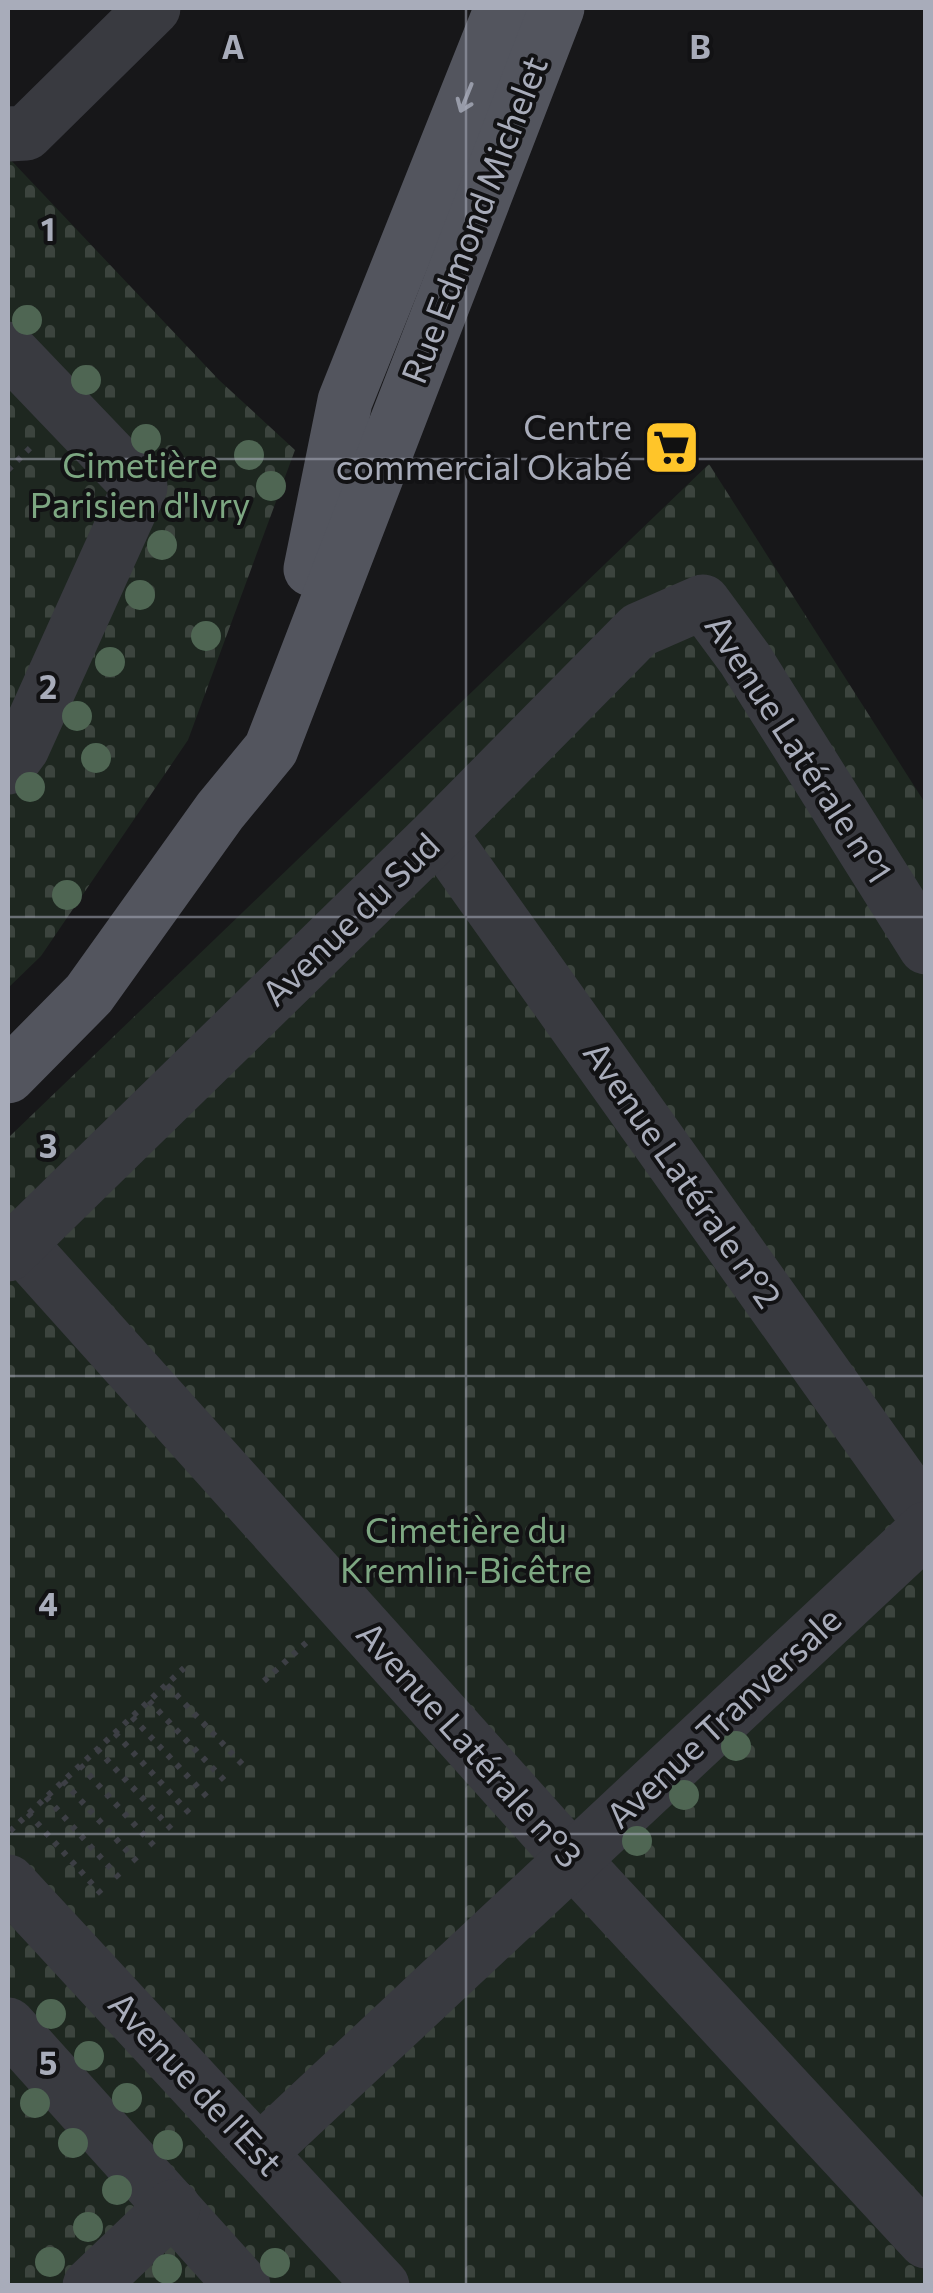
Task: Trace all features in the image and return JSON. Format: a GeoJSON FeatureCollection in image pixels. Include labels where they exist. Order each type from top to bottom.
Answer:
{"type":"FeatureCollection","features":[{"type":"Feature","properties":{"kind":"main road","name":"Rue Edmond Michelet"},"geometry":{"type":"LineString","coordinates":[[220,811],[316,555],[345,401],[353,378],[502,8]]}},
{"type":"Feature","properties":{"kind":"main road","name":"Rue Edmond Michelet"},"geometry":{"type":"LineString","coordinates":[[8,1076],[89,994],[220,811],[271,749],[557,8]]}},
{"type":"Feature","properties":{"kind":"street"},"geometry":{"type":"LineString","coordinates":[[8,134],[26,132],[153,8]]}},
{"type":"Feature","properties":{"kind":"street"},"geometry":{"type":"LineString","coordinates":[[8,349],[140,487],[22,748],[8,766]]}},
{"type":"Feature","properties":{"kind":"street","name":"Avenue du Sud"},"geometry":{"type":"LineString","coordinates":[[13,1248],[439,833],[639,630],[703,602]]}},
{"type":"Feature","properties":{"kind":"street","name":"Avenue Latérale n°1"},"geometry":{"type":"LineString","coordinates":[[703,602],[744,659],[926,948]]}},
{"type":"Feature","properties":{"kind":"street","name":"Avenue Latérale n°2"},"geometry":{"type":"LineString","coordinates":[[439,833],[926,1518]]}},
{"type":"Feature","properties":{"kind":"street","name":"Avenue Latérale n°3"},"geometry":{"type":"LineString","coordinates":[[13,1248],[926,2241]]}},
{"type":"Feature","properties":{"kind":"street","name":"Avenue Tranversale"},"geometry":{"type":"LineString","coordinates":[[259,2153],[926,1529]]}},
{"type":"Feature","properties":{"kind":"street","name":"Avenue de l'Est"},"geometry":{"type":"LineString","coordinates":[[8,1882],[382,2286]]}},
{"type":"Feature","properties":{"kind":"street"},"geometry":{"type":"LineString","coordinates":[[8,2026],[243,2286]]}},
{"type":"Feature","properties":{"kind":"street"},"geometry":{"type":"LineString","coordinates":[[90,2286],[173,2207]]}},
{"type":"Feature","properties":{"kind":"path"},"geometry":{"type":"LineString","coordinates":[[8,1833],[184,1668]]}},
{"type":"Feature","properties":{"kind":"path"},"geometry":{"type":"LineString","coordinates":[[166,1685],[244,1766]]}},
{"type":"Feature","properties":{"kind":"path"},"geometry":{"type":"LineString","coordinates":[[150,1701],[226,1782]]}},
{"type":"Feature","properties":{"kind":"path"},"geometry":{"type":"LineString","coordinates":[[132,1717],[208,1799]]}},
{"type":"Feature","properties":{"kind":"path"},"geometry":{"type":"LineString","coordinates":[[115,1733],[192,1815]]}},
{"type":"Feature","properties":{"kind":"path"},"geometry":{"type":"LineString","coordinates":[[98,1749],[174,1832]]}},
{"type":"Feature","properties":{"kind":"path"},"geometry":{"type":"LineString","coordinates":[[80,1765],[156,1848]]}},
{"type":"Feature","properties":{"kind":"path"},"geometry":{"type":"LineString","coordinates":[[63,1781],[139,1864]]}},
{"type":"Feature","properties":{"kind":"path"},"geometry":{"type":"LineString","coordinates":[[46,1797],[122,1881]]}},
{"type":"Feature","properties":{"kind":"path"},"geometry":{"type":"LineString","coordinates":[[28,1813],[104,1897]]}},
{"type":"Feature","properties":{"kind":"green space","name":"Cimetière Parisien d'Ivry"},"geometry":{"type":"Polygon","coordinates":[[[8,157],[219,380],[295,450],[188,740],[41,956],[8,988],[8,157]]]}},
{"type":"Feature","properties":{"kind":"green space","name":"Cimetière du Kremlin-Bicêtre"},"geometry":{"type":"Polygon","coordinates":[[[709,464],[925,803],[925,2285],[8,2286],[8,1138],[709,464]]]}},
{"type":"Feature","properties":{"kind":"place","name":"Centre commercial Okabé"},"geometry":{"type":"Point","coordinates":[671,448]}}]}
